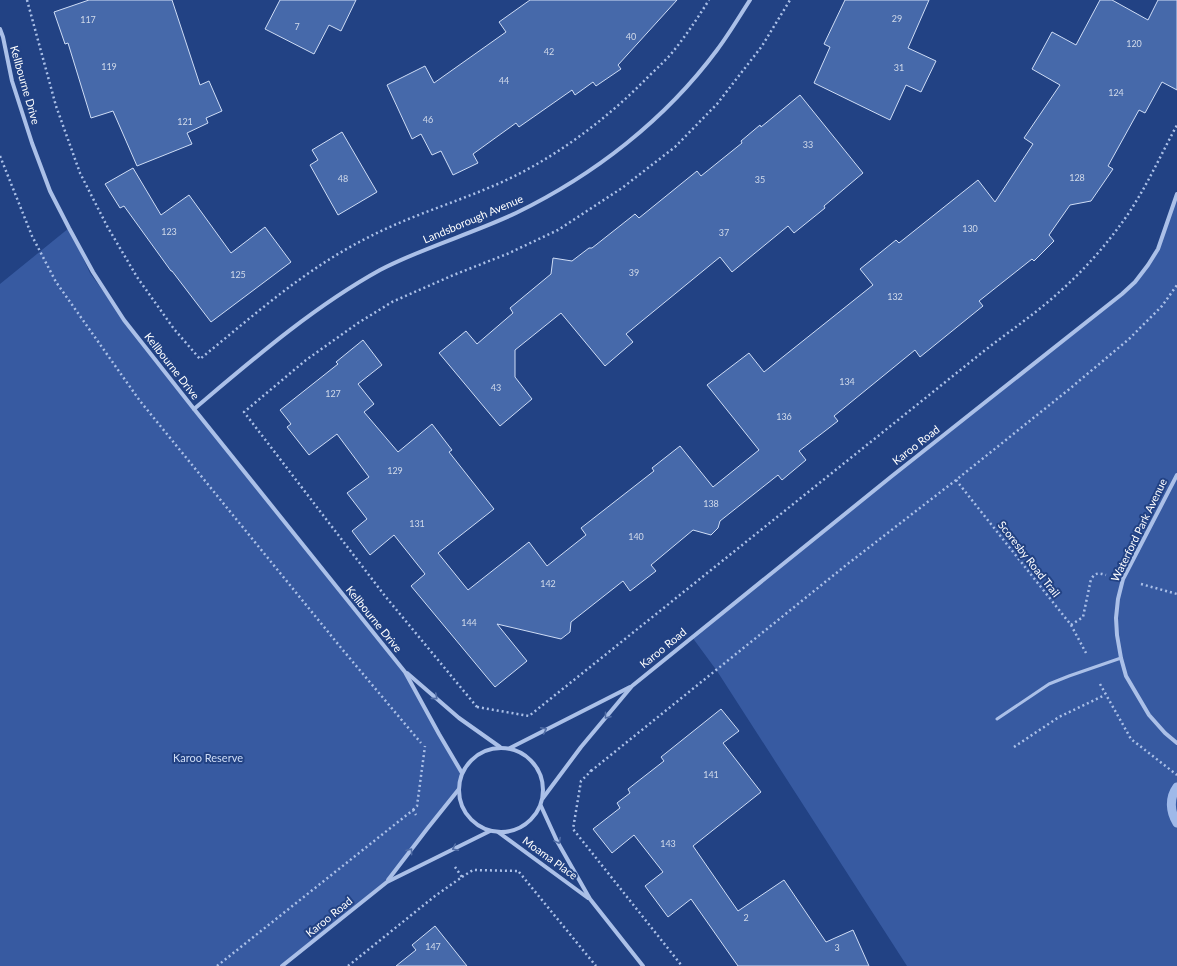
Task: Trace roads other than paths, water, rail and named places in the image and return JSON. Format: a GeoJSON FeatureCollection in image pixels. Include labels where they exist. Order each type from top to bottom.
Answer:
{"type":"FeatureCollection","features":[{"type":"Feature","properties":{"kind":"street","name":"Landsborough Avenue"},"geometry":{"type":"LineString","coordinates":[[194,409],[300,323],[360,282],[416,252],[516,213],[571,183],[603,161],[650,124],[697,76],[718,50],[750,0]]}},
{"type":"Feature","properties":{"kind":"street","name":"Kellbourne Drive"},"geometry":{"type":"LineString","coordinates":[[0,29],[12,80],[32,143],[50,191],[68,228],[93,272],[124,320],[405,672],[462,773]]}},
{"type":"Feature","properties":{"kind":"street","name":"Karoo Road"},"geometry":{"type":"LineString","coordinates":[[543,798],[581,748],[632,686],[892,476],[1122,294],[1135,282],[1158,249],[1177,194]]}},
{"type":"Feature","properties":{"kind":"street","name":"Waterford Park Avenue"},"geometry":{"type":"LineString","coordinates":[[1177,474],[1123,579],[1118,599],[1116,618],[1117,635],[1126,676],[1149,715],[1165,733],[1177,743]]}},
{"type":"Feature","properties":{"kind":"street","name":"Kellbourne Drive"},"geometry":{"type":"LineString","coordinates":[[405,672],[459,718],[500,747]]}},
{"type":"Feature","properties":{"kind":"street","name":"Karoo Road"},"geometry":{"type":"LineString","coordinates":[[510,748],[632,686]]}},
{"type":"Feature","properties":{"kind":"street"},"geometry":{"type":"LineString","coordinates":[[500,747],[520,751],[530,758],[537,766],[542,776],[544,787],[541,806],[534,817],[524,826],[511,831],[498,832],[490,831],[471,820],[460,800],[459,789],[462,773],[468,763],[477,755],[488,749],[500,747]]}},
{"type":"Feature","properties":{"kind":"street","name":"Karoo Road"},"geometry":{"type":"LineString","coordinates":[[387,882],[459,789]]}},
{"type":"Feature","properties":{"kind":"street","name":"Moama Place"},"geometry":{"type":"LineString","coordinates":[[541,806],[557,841],[590,899],[643,966]]}},
{"type":"Feature","properties":{"kind":"street","name":"Karoo Road"},"geometry":{"type":"LineString","coordinates":[[282,966],[387,882],[490,831]]}},
{"type":"Feature","properties":{"kind":"street","name":"Moama Place"},"geometry":{"type":"LineString","coordinates":[[498,832],[590,899]]}},
{"type":"Feature","properties":{"kind":"lane"},"geometry":{"type":"LineString","coordinates":[[997,719],[1049,684],[1121,658]]}},
{"type":"Feature","properties":{"kind":"waterway"},"geometry":{"type":"LineString","coordinates":[[1177,787],[1174,791],[1171,805],[1177,823]]}},
{"type":"Feature","properties":{"kind":"park label","name":"Karoo Reserve"},"geometry":{"type":"Point","coordinates":[208,758]}}]}
